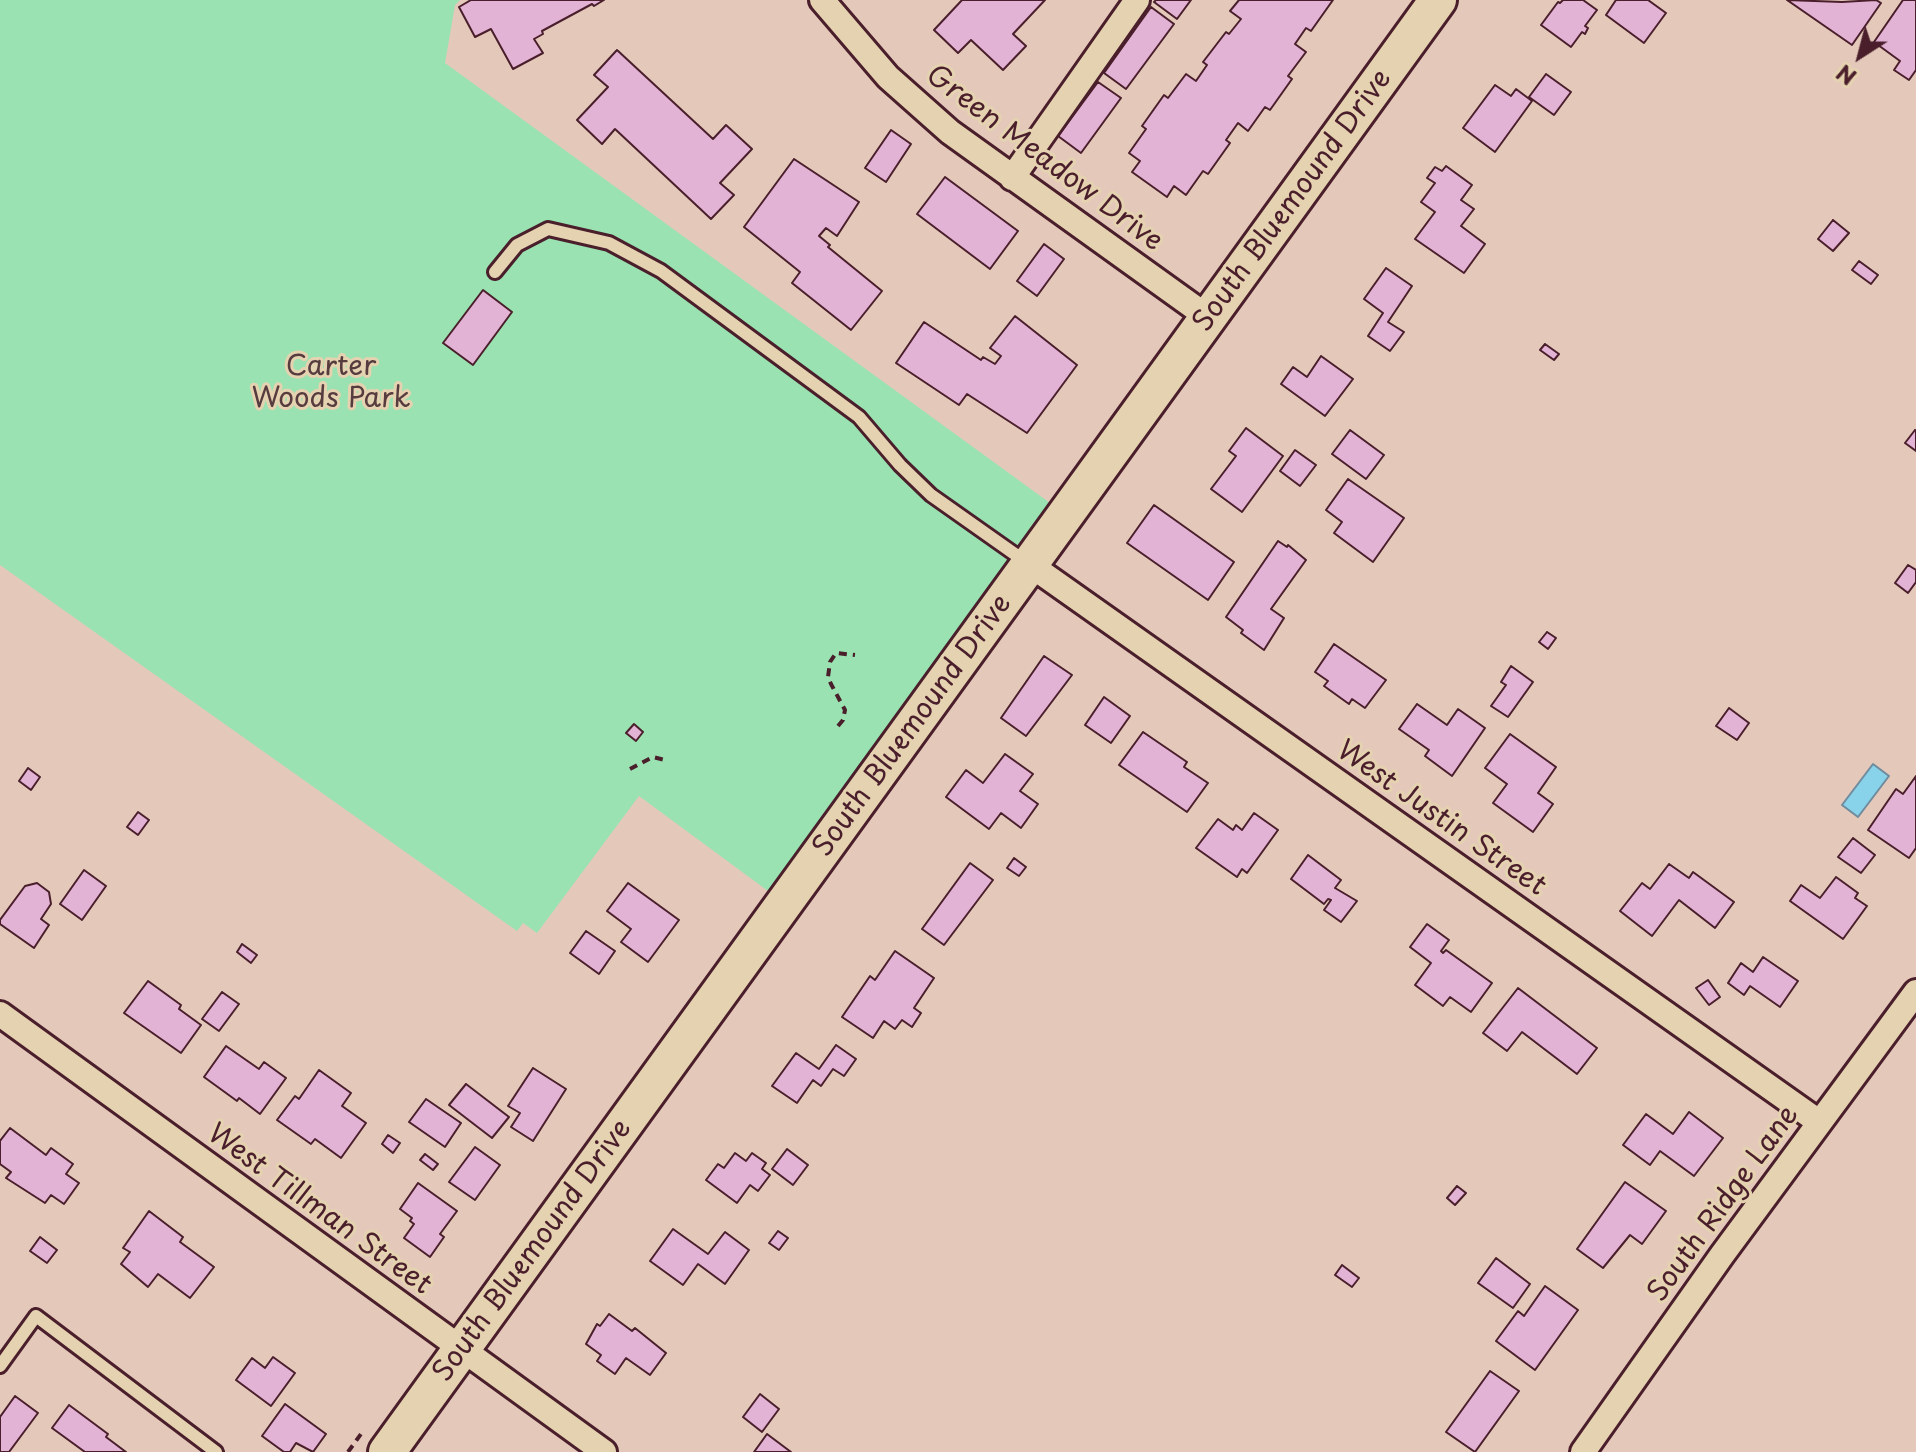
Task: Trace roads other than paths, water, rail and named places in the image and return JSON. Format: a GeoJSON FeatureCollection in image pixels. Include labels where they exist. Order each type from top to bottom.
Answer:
{"type":"FeatureCollection","features":[{"type":"Feature","properties":{"kind":"main road","name":"South Bluemound Drive"},"geometry":{"type":"LineString","coordinates":[[387,1452],[1438,0]]}},
{"type":"Feature","properties":{"kind":"street","name":"Green Meadow Drive"},"geometry":{"type":"LineString","coordinates":[[822,0],[914,102],[1012,178],[1209,318]]}},
{"type":"Feature","properties":{"kind":"street"},"geometry":{"type":"LineString","coordinates":[[1012,178],[1137,0]]}},
{"type":"Feature","properties":{"kind":"street","name":"West Justin Street"},"geometry":{"type":"LineString","coordinates":[[1029,564],[1819,1122]]}},
{"type":"Feature","properties":{"kind":"street","name":"South Ridge Lane"},"geometry":{"type":"LineString","coordinates":[[1583,1452],[1916,992]]}},
{"type":"Feature","properties":{"kind":"street","name":"West Tillman Street"},"geometry":{"type":"LineString","coordinates":[[0,1014],[604,1452]]}},
{"type":"Feature","properties":{"kind":"lane"},"geometry":{"type":"LineString","coordinates":[[495,272],[517,245],[548,229],[609,243],[661,271],[859,417],[900,465],[931,495],[1029,564]]}},
{"type":"Feature","properties":{"kind":"lane"},"geometry":{"type":"LineString","coordinates":[[0,1366],[36,1316],[216,1452]]}},
{"type":"Feature","properties":{"kind":"water"},"geometry":{"type":"Polygon","coordinates":[[[1873,764],[1889,776],[1858,817],[1842,805],[1873,764]]]}},
{"type":"Feature","properties":{"kind":"park label","name":"Carter Woods Park"},"geometry":{"type":"Point","coordinates":[331,383]}}]}
